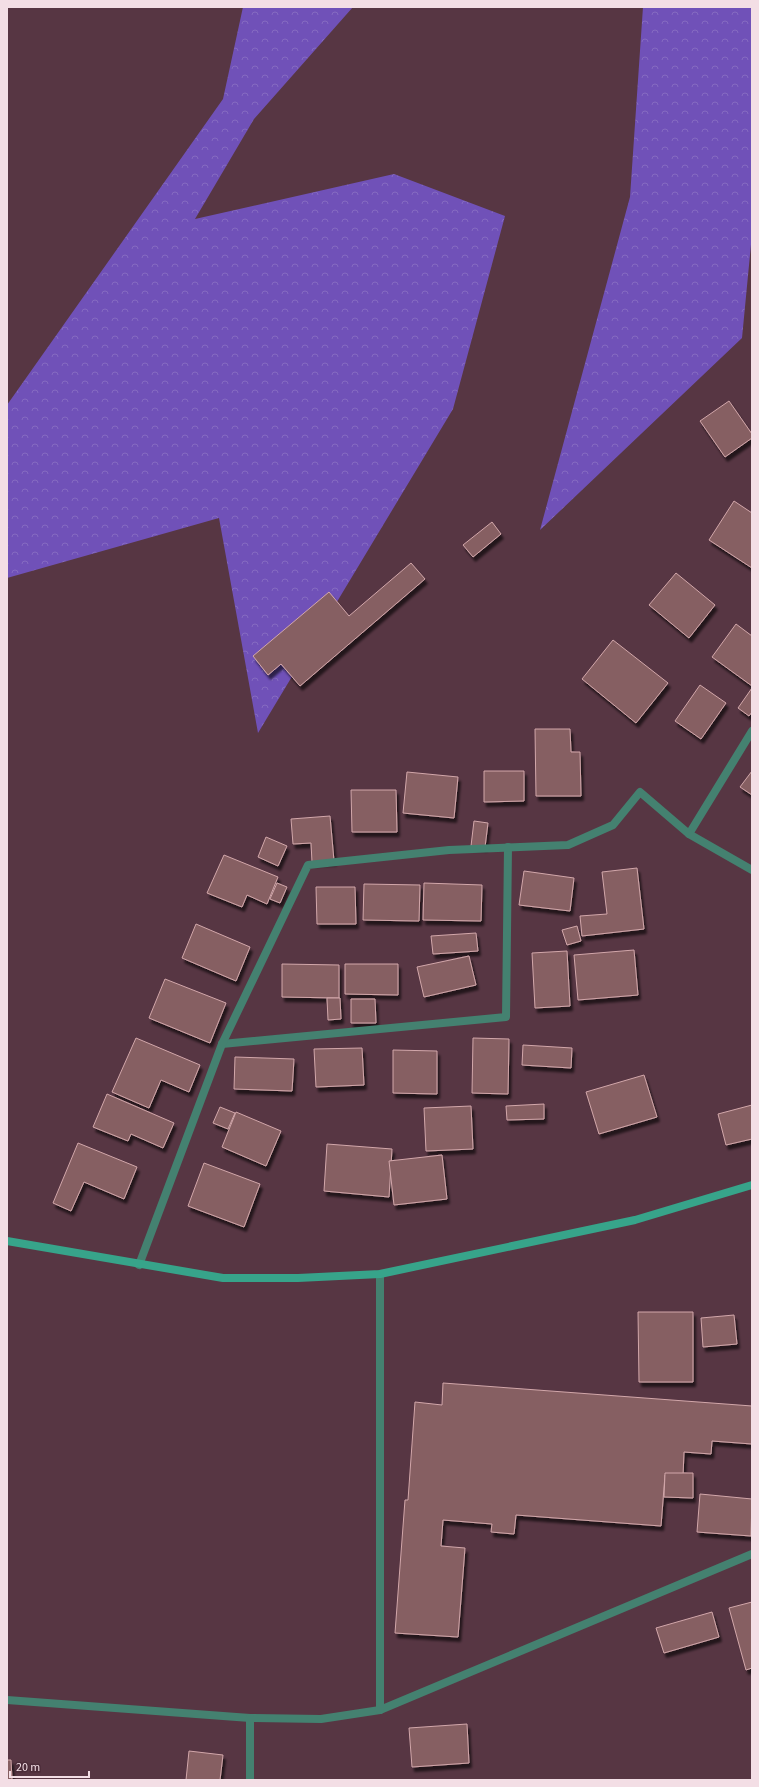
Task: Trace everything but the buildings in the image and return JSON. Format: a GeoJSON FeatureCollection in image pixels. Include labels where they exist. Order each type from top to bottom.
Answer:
{"type":"FeatureCollection","features":[{"type":"Feature","properties":{"kind":"street"},"geometry":{"type":"LineString","coordinates":[[689,834],[752,731]]}},
{"type":"Feature","properties":{"kind":"street"},"geometry":{"type":"LineString","coordinates":[[139,1265],[222,1044],[308,865],[449,850],[568,845],[613,825],[640,792],[689,834],[752,870]]}},
{"type":"Feature","properties":{"kind":"street"},"geometry":{"type":"LineString","coordinates":[[222,1044],[506,1017],[508,847]]}},
{"type":"Feature","properties":{"kind":"street"},"geometry":{"type":"LineString","coordinates":[[7,1241],[139,1265],[223,1278],[298,1278],[380,1274],[635,1220],[752,1186]]}},
{"type":"Feature","properties":{"kind":"street"},"geometry":{"type":"LineString","coordinates":[[380,1274],[380,1710]]}},
{"type":"Feature","properties":{"kind":"street"},"geometry":{"type":"LineString","coordinates":[[7,1700],[250,1718],[321,1719],[380,1710],[752,1554]]}},
{"type":"Feature","properties":{"kind":"street"},"geometry":{"type":"LineString","coordinates":[[250,1718],[250,1780]]}},
{"type":"Feature","properties":{"kind":"green space"},"geometry":{"type":"Polygon","coordinates":[[[243,7],[353,7],[254,119],[195,219],[394,174],[505,216],[453,409],[258,733],[219,518],[7,578],[7,405],[223,99],[243,7]]]}},
{"type":"Feature","properties":{"kind":"green space"},"geometry":{"type":"Polygon","coordinates":[[[643,7],[752,7],[752,234],[742,338],[540,530],[630,197],[643,7]]]}}]}
